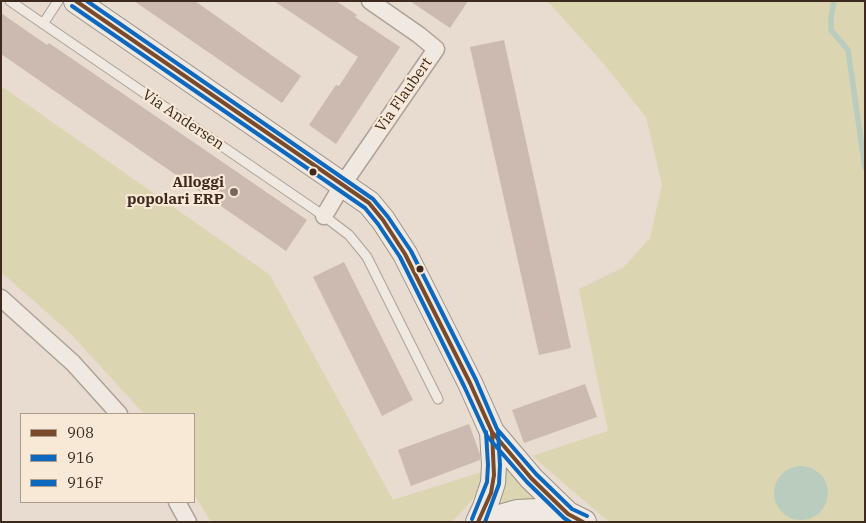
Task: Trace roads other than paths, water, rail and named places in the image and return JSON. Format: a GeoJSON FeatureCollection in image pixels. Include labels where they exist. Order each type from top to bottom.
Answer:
{"type":"FeatureCollection","features":[{"type":"Feature","properties":{"kind":"street"},"geometry":{"type":"LineString","coordinates":[[76,1],[343,184],[372,207],[384,220],[399,242],[459,360],[492,432],[531,478],[576,518]]}},
{"type":"Feature","properties":{"kind":"street","name":"Via Flaubert"},"geometry":{"type":"LineString","coordinates":[[343,184],[436,49],[370,1]]}},
{"type":"Feature","properties":{"kind":"street"},"geometry":{"type":"LineString","coordinates":[[324,216],[343,184]]}},
{"type":"Feature","properties":{"kind":"street"},"geometry":{"type":"LineString","coordinates":[[1,298],[73,363],[118,413]]}},
{"type":"Feature","properties":{"kind":"street"},"geometry":{"type":"LineString","coordinates":[[478,522],[491,493],[493,483],[492,432]]}},
{"type":"Feature","properties":{"kind":"street"},"geometry":{"type":"LineString","coordinates":[[178,503],[188,522]]}},
{"type":"Feature","properties":{"kind":"street"},"geometry":{"type":"LineString","coordinates":[[482,522],[503,515],[526,511],[576,518]]}},
{"type":"Feature","properties":{"kind":"lane","name":"Via Andersen"},"geometry":{"type":"LineString","coordinates":[[10,1],[324,216],[349,236],[367,258],[438,399]]}},
{"type":"Feature","properties":{"kind":"lane"},"geometry":{"type":"LineString","coordinates":[[43,24],[58,1]]}},
{"type":"Feature","properties":{"kind":"waterway"},"geometry":{"type":"LineString","coordinates":[[834,1],[831,30],[848,50],[865,168]]}},
{"type":"Feature","properties":{"kind":"place","name":"Alloggi popolari ERP"},"geometry":{"type":"Point","coordinates":[234,192]}}]}
